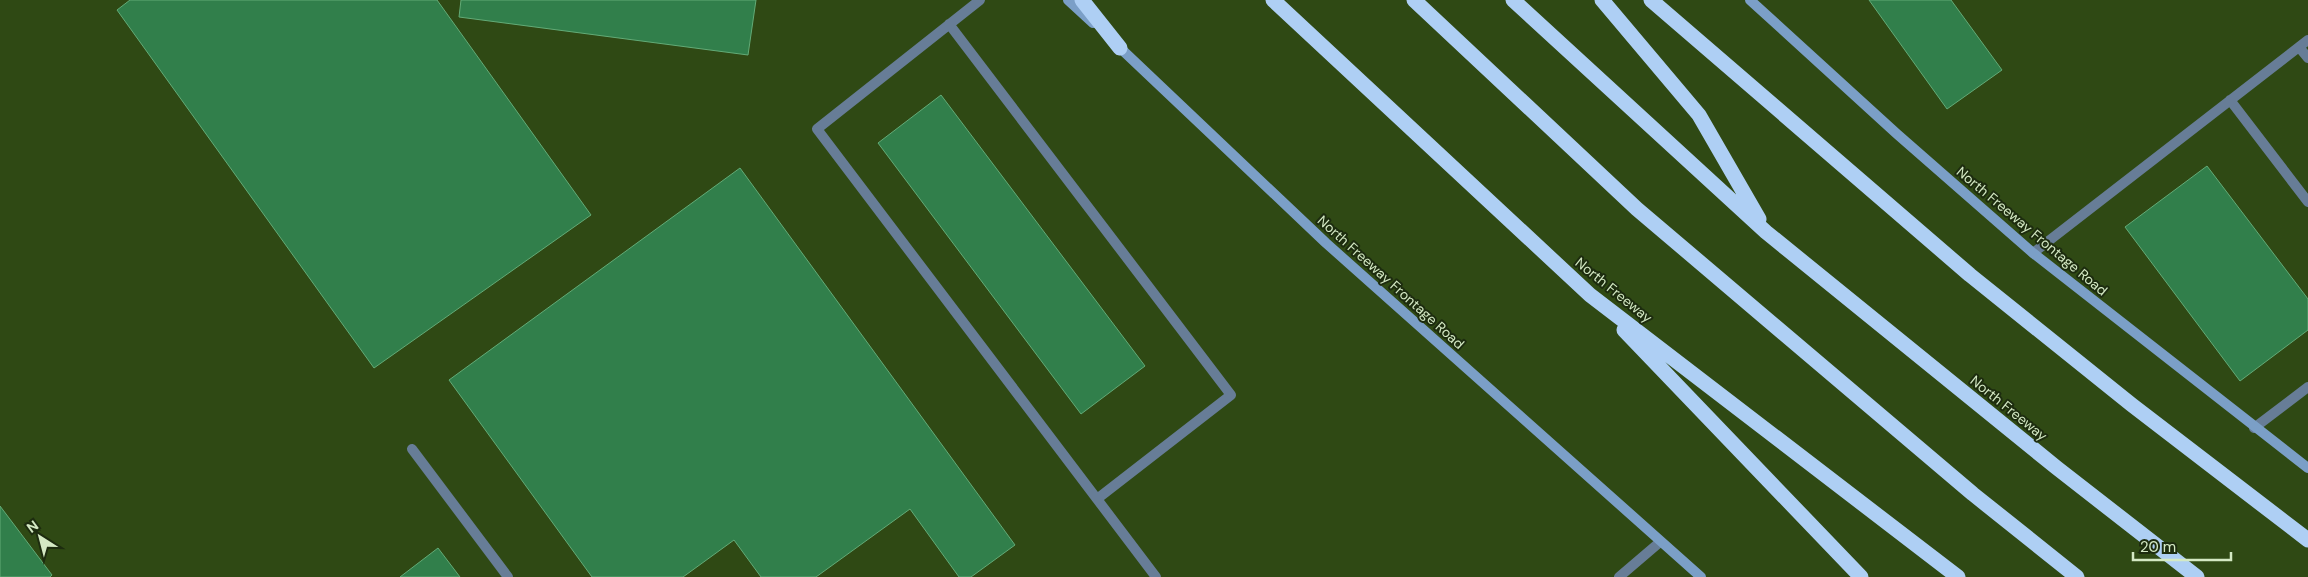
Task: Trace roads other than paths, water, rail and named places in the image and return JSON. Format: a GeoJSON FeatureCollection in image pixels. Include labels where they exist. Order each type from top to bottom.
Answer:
{"type":"FeatureCollection","features":[{"type":"Feature","properties":{"kind":"highway"},"geometry":{"type":"LineString","coordinates":[[1082,0],[1120,48]]}},
{"type":"Feature","properties":{"kind":"highway","name":"North Freeway"},"geometry":{"type":"LineString","coordinates":[[1273,0],[1590,294],[1958,577]]}},
{"type":"Feature","properties":{"kind":"highway"},"geometry":{"type":"LineString","coordinates":[[1414,0],[1637,209],[1973,494],[2077,577]]}},
{"type":"Feature","properties":{"kind":"highway","name":"North Freeway"},"geometry":{"type":"LineString","coordinates":[[1512,0],[1766,232],[2057,468],[2198,577]]}},
{"type":"Feature","properties":{"kind":"highway"},"geometry":{"type":"LineString","coordinates":[[1602,0],[1699,115],[1766,232]]}},
{"type":"Feature","properties":{"kind":"highway"},"geometry":{"type":"LineString","coordinates":[[1651,0],[1970,275],[2132,405],[2308,540]]}},
{"type":"Feature","properties":{"kind":"highway"},"geometry":{"type":"LineString","coordinates":[[1590,294],[1861,577]]}},
{"type":"Feature","properties":{"kind":"main road","name":"North Freeway Frontage Road"},"geometry":{"type":"LineString","coordinates":[[1068,0],[1326,243],[1701,577]]}},
{"type":"Feature","properties":{"kind":"main road","name":"North Freeway Frontage Road"},"geometry":{"type":"LineString","coordinates":[[1750,0],[1897,134],[2033,253],[2254,428],[2308,468]]}},
{"type":"Feature","properties":{"kind":"street"},"geometry":{"type":"LineString","coordinates":[[980,0],[817,129],[1156,577]]}},
{"type":"Feature","properties":{"kind":"street"},"geometry":{"type":"LineString","coordinates":[[949,24],[1231,395],[1097,499]]}},
{"type":"Feature","properties":{"kind":"street"},"geometry":{"type":"LineString","coordinates":[[2033,253],[2308,40]]}},
{"type":"Feature","properties":{"kind":"street"},"geometry":{"type":"LineString","coordinates":[[2299,47],[2308,58]]}},
{"type":"Feature","properties":{"kind":"street"},"geometry":{"type":"LineString","coordinates":[[2230,100],[2308,202]]}},
{"type":"Feature","properties":{"kind":"street"},"geometry":{"type":"LineString","coordinates":[[2254,428],[2308,388]]}},
{"type":"Feature","properties":{"kind":"street"},"geometry":{"type":"LineString","coordinates":[[412,449],[508,577]]}},
{"type":"Feature","properties":{"kind":"street"},"geometry":{"type":"LineString","coordinates":[[1619,577],[1660,542]]}}]}
